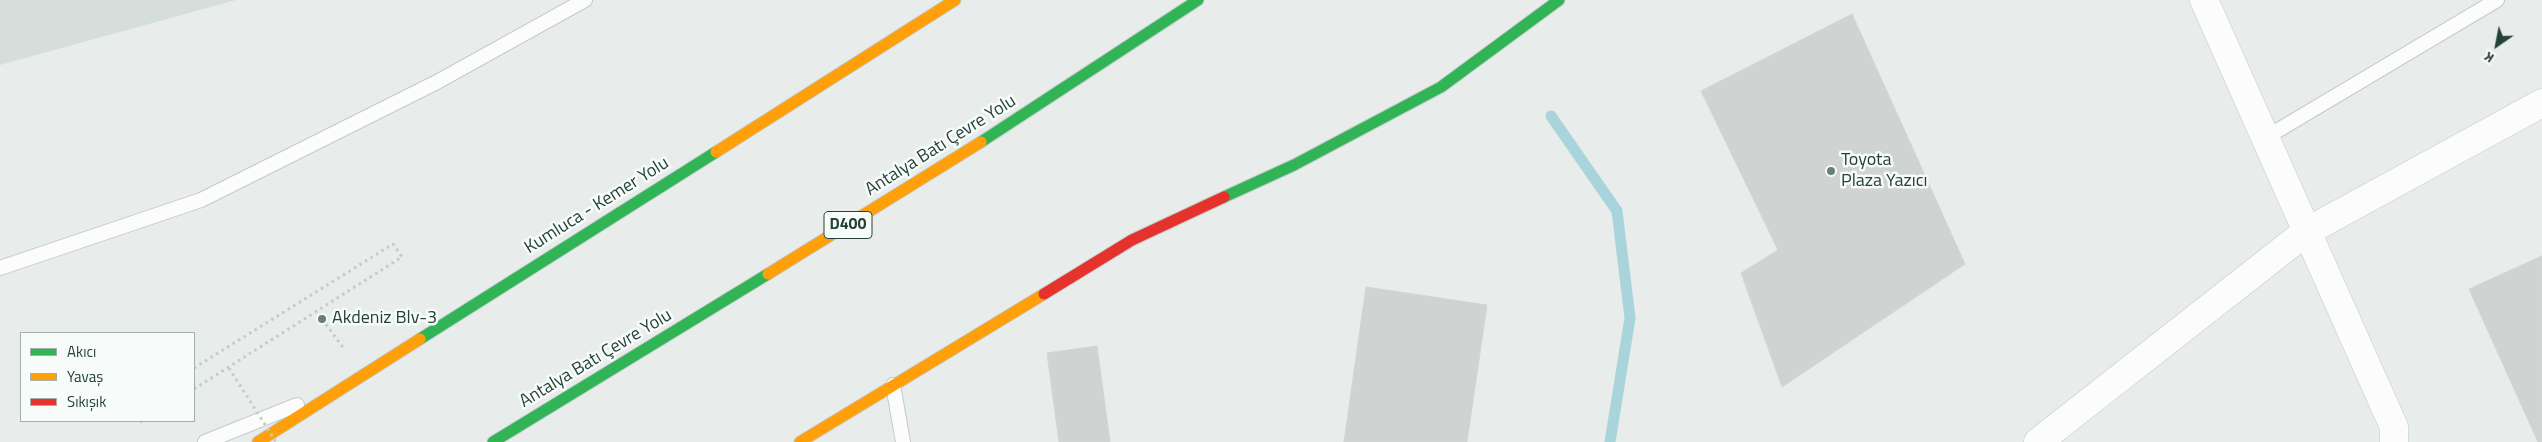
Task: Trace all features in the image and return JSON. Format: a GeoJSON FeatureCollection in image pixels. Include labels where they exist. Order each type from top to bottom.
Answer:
{"type":"FeatureCollection","features":[{"type":"Feature","properties":{"kind":"main road","name":"Kumluca - Kemer Yolu"},"geometry":{"type":"LineString","coordinates":[[258,442],[955,0]]}},
{"type":"Feature","properties":{"kind":"main road","name":"Antalya Batı Çevre Yolu"},"geometry":{"type":"LineString","coordinates":[[493,442],[952,161],[1198,0]]}},
{"type":"Feature","properties":{"kind":"main road"},"geometry":{"type":"LineString","coordinates":[[800,442],[1132,240],[1294,165],[1440,87],[1559,0]]}},
{"type":"Feature","properties":{"kind":"street"},"geometry":{"type":"LineString","coordinates":[[2204,0],[2394,427],[2394,442]]}},
{"type":"Feature","properties":{"kind":"street"},"geometry":{"type":"LineString","coordinates":[[2038,442],[2306,232],[2542,103]]}},
{"type":"Feature","properties":{"kind":"lane"},"geometry":{"type":"LineString","coordinates":[[0,268],[201,200],[436,82],[585,0]]}},
{"type":"Feature","properties":{"kind":"lane"},"geometry":{"type":"LineString","coordinates":[[2265,138],[2497,0]]}},
{"type":"Feature","properties":{"kind":"lane"},"geometry":{"type":"LineString","coordinates":[[205,442],[348,384]]}},
{"type":"Feature","properties":{"kind":"lane"},"geometry":{"type":"LineString","coordinates":[[893,385],[903,442]]}},
{"type":"Feature","properties":{"kind":"path"},"geometry":{"type":"LineString","coordinates":[[195,367],[393,244],[402,257],[195,388]]}},
{"type":"Feature","properties":{"kind":"path"},"geometry":{"type":"LineString","coordinates":[[229,368],[276,442]]}},
{"type":"Feature","properties":{"kind":"shaded area"},"geometry":{"type":"Polygon","coordinates":[[[0,0],[236,0],[0,65],[0,0]]]}},
{"type":"Feature","properties":{"kind":"building","name":"Toyota Plaza Yazıcı"},"geometry":{"type":"Polygon","coordinates":[[[1852,14],[1965,264],[1782,387],[1741,273],[1778,250],[1701,91],[1852,14]]]}},
{"type":"Feature","properties":{"kind":"building"},"geometry":{"type":"Polygon","coordinates":[[[2542,256],[2542,442],[2538,442],[2469,289],[2542,256]]]}},
{"type":"Feature","properties":{"kind":"building"},"geometry":{"type":"Polygon","coordinates":[[[1366,287],[1487,305],[1467,442],[1344,442],[1366,287]]]}},
{"type":"Feature","properties":{"kind":"building"},"geometry":{"type":"Polygon","coordinates":[[[1097,346],[1110,442],[1059,442],[1047,353],[1097,346]]]}},
{"type":"Feature","properties":{"kind":"waterway"},"geometry":{"type":"LineString","coordinates":[[1551,116],[1617,211],[1630,318],[1610,442]]}},
{"type":"Feature","properties":{"kind":"traffic: fast"},"geometry":{"type":"LineString","coordinates":[[981,142],[1198,0]]}},
{"type":"Feature","properties":{"kind":"traffic: fast"},"geometry":{"type":"LineString","coordinates":[[1224,197],[1294,165],[1441,87],[1559,0]]}},
{"type":"Feature","properties":{"kind":"traffic: fast"},"geometry":{"type":"LineString","coordinates":[[420,339],[716,152]]}},
{"type":"Feature","properties":{"kind":"traffic: fast"},"geometry":{"type":"LineString","coordinates":[[493,442],[768,274]]}},
{"type":"Feature","properties":{"kind":"traffic: slow"},"geometry":{"type":"LineString","coordinates":[[716,152],[955,0]]}},
{"type":"Feature","properties":{"kind":"traffic: slow"},"geometry":{"type":"LineString","coordinates":[[768,274],[981,142]]}},
{"type":"Feature","properties":{"kind":"traffic: slow"},"geometry":{"type":"LineString","coordinates":[[800,442],[1044,294]]}},
{"type":"Feature","properties":{"kind":"traffic: slow"},"geometry":{"type":"LineString","coordinates":[[258,442],[420,339]]}},
{"type":"Feature","properties":{"kind":"traffic: jam"},"geometry":{"type":"LineString","coordinates":[[1044,294],[1132,240],[1224,197]]}},
{"type":"Feature","properties":{"kind":"place","name":"Toyota Plaza Yazıcı"},"geometry":{"type":"Point","coordinates":[1831,171]}},
{"type":"Feature","properties":{"kind":"place","name":"Akdeniz Blv-3"},"geometry":{"type":"Point","coordinates":[322,319]}}]}
